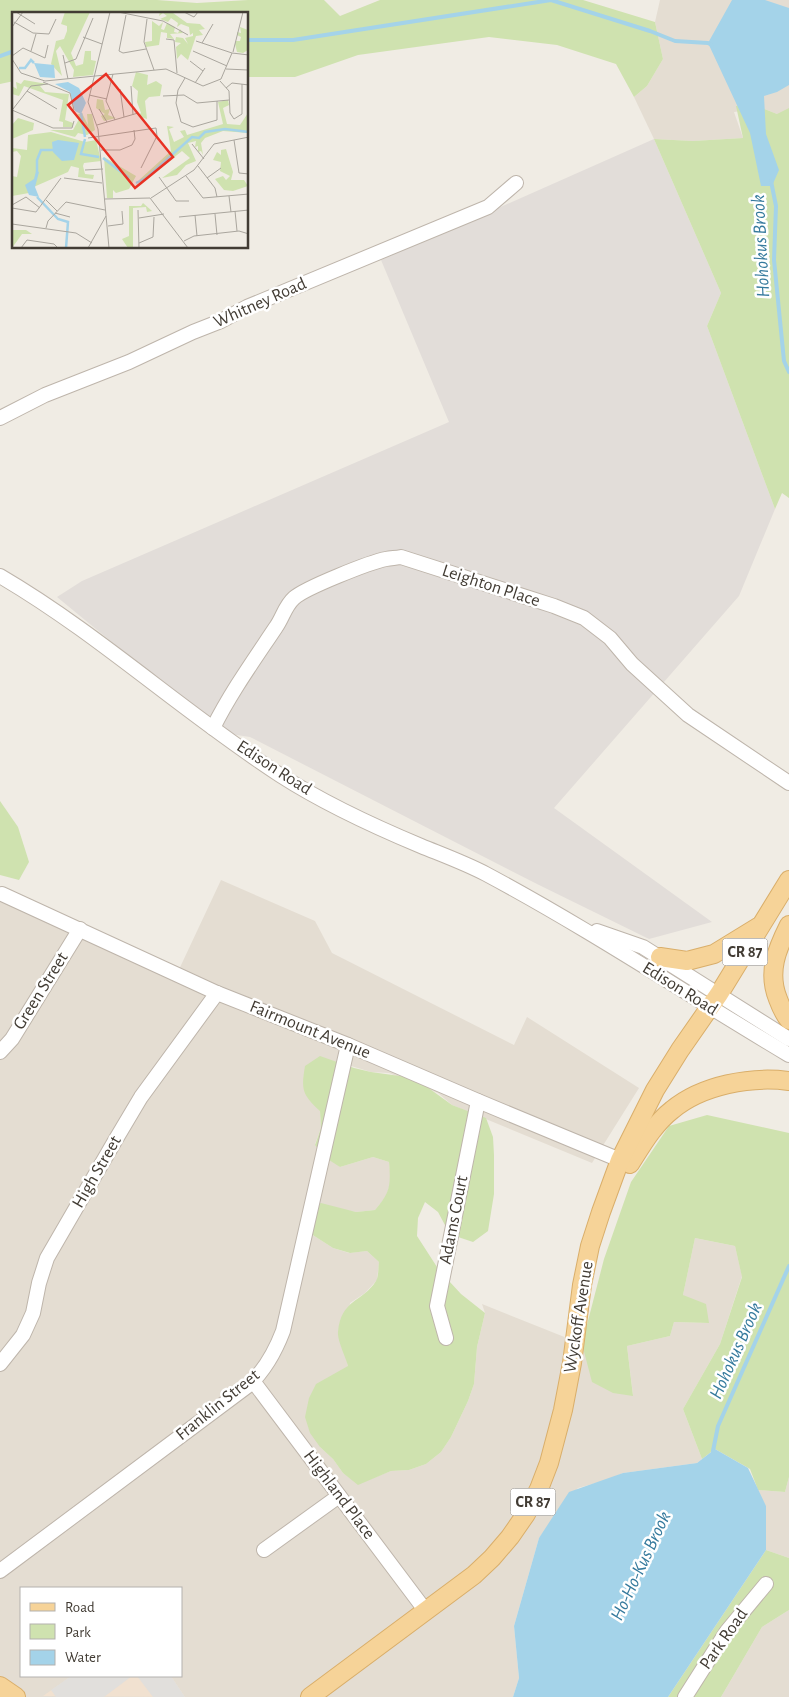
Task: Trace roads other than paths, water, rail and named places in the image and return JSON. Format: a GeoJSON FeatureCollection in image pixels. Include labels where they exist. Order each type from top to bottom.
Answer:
{"type":"FeatureCollection","features":[{"type":"Feature","properties":{"kind":"main road","name":"Wyckoff Avenue"},"geometry":{"type":"LineString","coordinates":[[310,1697],[474,1575],[510,1537],[526,1514],[539,1489],[549,1463],[563,1410],[572,1363],[582,1285],[590,1246],[620,1160],[652,1096],[789,880]]}},
{"type":"Feature","properties":{"kind":"main road"},"geometry":{"type":"LineString","coordinates":[[789,925],[778,947],[772,975],[774,990],[784,1015],[789,1020]]}},
{"type":"Feature","properties":{"kind":"main road"},"geometry":{"type":"LineString","coordinates":[[660,957],[687,961],[714,954],[760,926]]}},
{"type":"Feature","properties":{"kind":"main road"},"geometry":{"type":"LineString","coordinates":[[606,1199],[655,1127],[673,1109],[701,1093],[721,1086],[764,1080],[789,1081]]}},
{"type":"Feature","properties":{"kind":"main road"},"geometry":{"type":"LineString","coordinates":[[0,1686],[16,1697]]}},
{"type":"Feature","properties":{"kind":"street","name":"Whitney Road"},"geometry":{"type":"LineString","coordinates":[[0,418],[45,395],[129,362],[247,307],[488,207],[516,183]]}},
{"type":"Feature","properties":{"kind":"street","name":"Leighton Place"},"geometry":{"type":"LineString","coordinates":[[213,728],[229,696],[278,623],[286,607],[295,597],[305,590],[371,564],[386,559],[402,557],[554,606],[584,618],[610,638],[632,664],[688,715],[789,783]]}},
{"type":"Feature","properties":{"kind":"street","name":"Edison Road"},"geometry":{"type":"LineString","coordinates":[[0,576],[36,597],[281,776],[333,806],[364,821],[483,872],[714,1001],[789,1039]]}},
{"type":"Feature","properties":{"kind":"street","name":"Fairmount Avenue"},"geometry":{"type":"LineString","coordinates":[[2,894],[217,993],[348,1045],[620,1160]]}},
{"type":"Feature","properties":{"kind":"street","name":"Edison Road"},"geometry":{"type":"LineString","coordinates":[[570,922],[643,947],[660,957],[714,1001],[789,1055]]}},
{"type":"Feature","properties":{"kind":"street","name":"Green Street"},"geometry":{"type":"LineString","coordinates":[[0,1052],[12,1039],[80,929]]}},
{"type":"Feature","properties":{"kind":"street","name":"High Street"},"geometry":{"type":"LineString","coordinates":[[0,1364],[23,1335],[33,1314],[39,1283],[47,1258],[116,1138],[141,1097],[217,993]]}},
{"type":"Feature","properties":{"kind":"street","name":"Franklin Street"},"geometry":{"type":"LineString","coordinates":[[0,1571],[253,1381],[266,1366],[283,1331],[348,1045]]}},
{"type":"Feature","properties":{"kind":"street","name":"Adams Court"},"geometry":{"type":"LineString","coordinates":[[446,1338],[437,1306],[478,1101]]}},
{"type":"Feature","properties":{"kind":"street","name":"Highland Place"},"geometry":{"type":"LineString","coordinates":[[253,1381],[425,1610]]}},
{"type":"Feature","properties":{"kind":"street"},"geometry":{"type":"LineString","coordinates":[[264,1550],[339,1496]]}},
{"type":"Feature","properties":{"kind":"street","name":"Park Road"},"geometry":{"type":"LineString","coordinates":[[685,1697],[726,1631],[766,1584]]}},
{"type":"Feature","properties":{"kind":"water"},"geometry":{"type":"Polygon","coordinates":[[[732,0],[765,0],[789,8],[789,85],[777,92],[764,96],[766,134],[779,170],[772,186],[761,186],[750,133],[708,43],[732,0]]]}},
{"type":"Feature","properties":{"kind":"water","name":"Ho-Ho-Kus Brook"},"geometry":{"type":"Polygon","coordinates":[[[715,1449],[748,1468],[766,1506],[766,1550],[668,1697],[513,1697],[519,1678],[514,1626],[539,1538],[569,1492],[623,1473],[697,1463],[715,1449]]]}},
{"type":"Feature","properties":{"kind":"waterway","name":"Hohokus Brook"},"geometry":{"type":"LineString","coordinates":[[249,40],[293,40],[551,0],[650,31],[675,41],[708,43],[712,45]]}},
{"type":"Feature","properties":{"kind":"waterway","name":"Hohokus Brook"},"geometry":{"type":"LineString","coordinates":[[0,56],[12,52]]}},
{"type":"Feature","properties":{"kind":"waterway","name":"Hohokus Brook"},"geometry":{"type":"LineString","coordinates":[[771,181],[776,206],[774,260],[784,361],[789,372]]}},
{"type":"Feature","properties":{"kind":"waterway","name":"Hohokus Brook"},"geometry":{"type":"LineString","coordinates":[[713,1451],[718,1426],[789,1266]]}}]}
